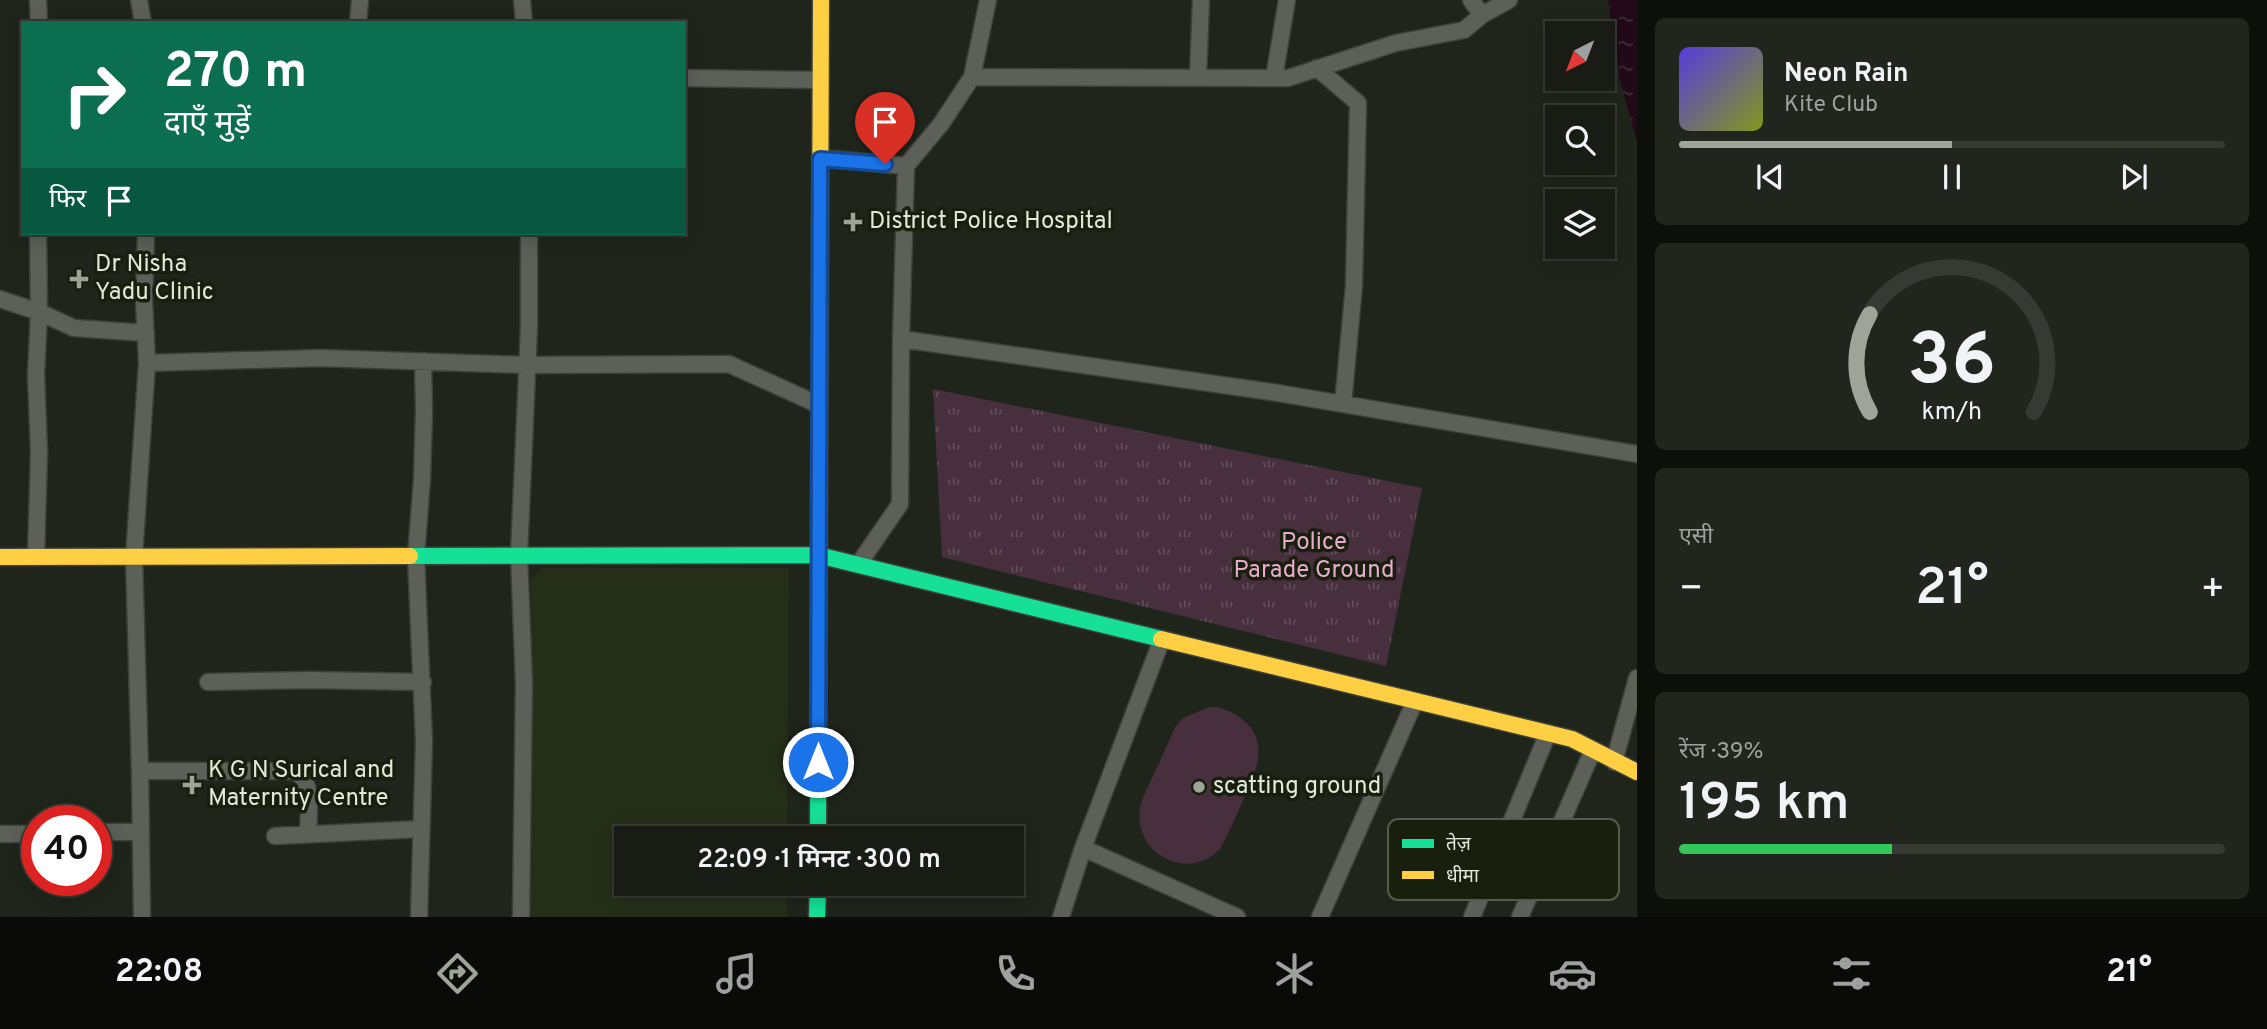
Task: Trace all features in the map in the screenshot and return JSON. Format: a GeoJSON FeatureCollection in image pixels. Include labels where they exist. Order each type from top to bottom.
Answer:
{"type":"FeatureCollection","features":[{"type":"Feature","properties":{"kind":"street"},"geometry":{"type":"LineString","coordinates":[[38,0],[39,21]]}},
{"type":"Feature","properties":{"kind":"street"},"geometry":{"type":"LineString","coordinates":[[139,0],[143,21]]}},
{"type":"Feature","properties":{"kind":"street"},"geometry":{"type":"LineString","coordinates":[[358,21],[360,0]]}},
{"type":"Feature","properties":{"kind":"street"},"geometry":{"type":"LineString","coordinates":[[522,0],[523,21]]}},
{"type":"Feature","properties":{"kind":"street"},"geometry":{"type":"LineString","coordinates":[[818,826],[821,0]]}},
{"type":"Feature","properties":{"kind":"street"},"geometry":{"type":"LineString","coordinates":[[858,565],[900,504],[906,166],[941,124],[972,77],[989,0]]}},
{"type":"Feature","properties":{"kind":"street"},"geometry":{"type":"LineString","coordinates":[[1198,76],[1201,0]]}},
{"type":"Feature","properties":{"kind":"street"},"geometry":{"type":"LineString","coordinates":[[1274,78],[1287,0]]}},
{"type":"Feature","properties":{"kind":"street"},"geometry":{"type":"LineString","coordinates":[[1471,0],[1482,15]]}},
{"type":"Feature","properties":{"kind":"street"},"geometry":{"type":"LineString","coordinates":[[972,77],[1288,78],[1396,43],[1464,30],[1482,15],[1509,0]]}},
{"type":"Feature","properties":{"kind":"street"},"geometry":{"type":"LineString","coordinates":[[1317,68],[1358,103],[1354,285],[1343,404]]}},
{"type":"Feature","properties":{"kind":"street"},"geometry":{"type":"LineString","coordinates":[[686,78],[821,80]]}},
{"type":"Feature","properties":{"kind":"street"},"geometry":{"type":"LineString","coordinates":[[820,159],[906,166]]}},
{"type":"Feature","properties":{"kind":"street"},"geometry":{"type":"LineString","coordinates":[[36,557],[39,452],[36,374],[38,235]]}},
{"type":"Feature","properties":{"kind":"street"},"geometry":{"type":"LineString","coordinates":[[142,917],[141,771],[134,557],[147,363],[146,235]]}},
{"type":"Feature","properties":{"kind":"street"},"geometry":{"type":"LineString","coordinates":[[521,917],[524,683],[519,555],[527,365],[528,235]]}},
{"type":"Feature","properties":{"kind":"street"},"geometry":{"type":"LineString","coordinates":[[0,299],[74,328],[146,333]]}},
{"type":"Feature","properties":{"kind":"street"},"geometry":{"type":"LineString","coordinates":[[901,338],[1343,404],[1637,454]]}},
{"type":"Feature","properties":{"kind":"street"},"geometry":{"type":"LineString","coordinates":[[147,363],[320,358],[527,365],[729,364],[819,405]]}},
{"type":"Feature","properties":{"kind":"street"},"geometry":{"type":"LineString","coordinates":[[419,917],[425,742],[416,556],[423,465],[423,360]]}},
{"type":"Feature","properties":{"kind":"street"},"geometry":{"type":"LineString","coordinates":[[0,557],[818,555],[1572,739],[1637,772]]}},
{"type":"Feature","properties":{"kind":"street"},"geometry":{"type":"LineString","coordinates":[[1060,917],[1083,848],[1162,639]]}},
{"type":"Feature","properties":{"kind":"street"},"geometry":{"type":"LineString","coordinates":[[1614,762],[1637,678]]}},
{"type":"Feature","properties":{"kind":"street"},"geometry":{"type":"LineString","coordinates":[[208,682],[423,682]]}},
{"type":"Feature","properties":{"kind":"street"},"geometry":{"type":"LineString","coordinates":[[1320,917],[1415,701]]}},
{"type":"Feature","properties":{"kind":"street"},"geometry":{"type":"LineString","coordinates":[[1512,819],[1548,733]]}},
{"type":"Feature","properties":{"kind":"street"},"geometry":{"type":"LineString","coordinates":[[1563,819],[1593,750]]}},
{"type":"Feature","properties":{"kind":"street"},"geometry":{"type":"LineString","coordinates":[[141,771],[294,771],[302,775],[307,782],[308,834]]}},
{"type":"Feature","properties":{"kind":"street"},"geometry":{"type":"LineString","coordinates":[[275,836],[421,829]]}},
{"type":"Feature","properties":{"kind":"street"},"geometry":{"type":"LineString","coordinates":[[112,832],[141,832]]}},
{"type":"Feature","properties":{"kind":"street"},"geometry":{"type":"LineString","coordinates":[[0,834],[21,834]]}},
{"type":"Feature","properties":{"kind":"street"},"geometry":{"type":"LineString","coordinates":[[1083,848],[1237,917]]}},
{"type":"Feature","properties":{"kind":"street"},"geometry":{"type":"LineString","coordinates":[[817,917],[818,896]]}},
{"type":"Feature","properties":{"kind":"street"},"geometry":{"type":"LineString","coordinates":[[1472,917],[1479,900]]}},
{"type":"Feature","properties":{"kind":"street"},"geometry":{"type":"LineString","coordinates":[[1520,917],[1527,900]]}},
{"type":"Feature","properties":{"kind":"shaded area"},"geometry":{"type":"Polygon","coordinates":[[[542,568],[789,568],[787,826],[614,826],[614,896],[787,896],[787,917],[527,917],[531,580],[542,568]]]}},
{"type":"Feature","properties":{"kind":"green space","name":"Police Parade Ground"},"geometry":{"type":"Polygon","coordinates":[[[933,389],[1422,488],[1386,666],[942,557],[933,389]]]}},
{"type":"Feature","properties":{"kind":"green space","name":"scatting ground"},"geometry":{"type":"Polygon","coordinates":[[[1209,707],[1228,711],[1250,726],[1256,737],[1258,759],[1251,782],[1220,849],[1199,862],[1175,862],[1159,854],[1147,842],[1140,826],[1141,805],[1175,727],[1183,718],[1209,707]]]}},
{"type":"Feature","properties":{"kind":"water"},"geometry":{"type":"Polygon","coordinates":[[[1608,0],[1637,0],[1637,142],[1620,80],[1615,47],[1615,21],[1611,21],[1608,0]]]}},
{"type":"Feature","properties":{"kind":"traffic: fast"},"geometry":{"type":"LineString","coordinates":[[818,826],[820,258]]}},
{"type":"Feature","properties":{"kind":"traffic: fast"},"geometry":{"type":"LineString","coordinates":[[410,556],[818,555],[1161,639]]}},
{"type":"Feature","properties":{"kind":"traffic: fast"},"geometry":{"type":"LineString","coordinates":[[817,917],[818,896]]}},
{"type":"Feature","properties":{"kind":"traffic: slow"},"geometry":{"type":"LineString","coordinates":[[820,258],[821,0]]}},
{"type":"Feature","properties":{"kind":"traffic: slow"},"geometry":{"type":"LineString","coordinates":[[0,557],[410,556]]}},
{"type":"Feature","properties":{"kind":"traffic: slow"},"geometry":{"type":"LineString","coordinates":[[1161,639],[1572,739],[1637,772]]}},
{"type":"Feature","properties":{"kind":"place","name":"District Police Hospital"},"geometry":{"type":"Point","coordinates":[853,222]}},
{"type":"Feature","properties":{"kind":"place","name":"Dr Nisha Yadu Clinic"},"geometry":{"type":"Point","coordinates":[79,279]}},
{"type":"Feature","properties":{"kind":"place","name":"K G N Surical and Maternity Centre"},"geometry":{"type":"Point","coordinates":[192,785]}},
{"type":"Feature","properties":{"kind":"place","name":"scatting ground"},"geometry":{"type":"Point","coordinates":[1199,787]}},
{"type":"Feature","properties":{"kind":"route"},"geometry":{"type":"LineString","coordinates":[[818,762],[820,159],[885,164]]}}]}
